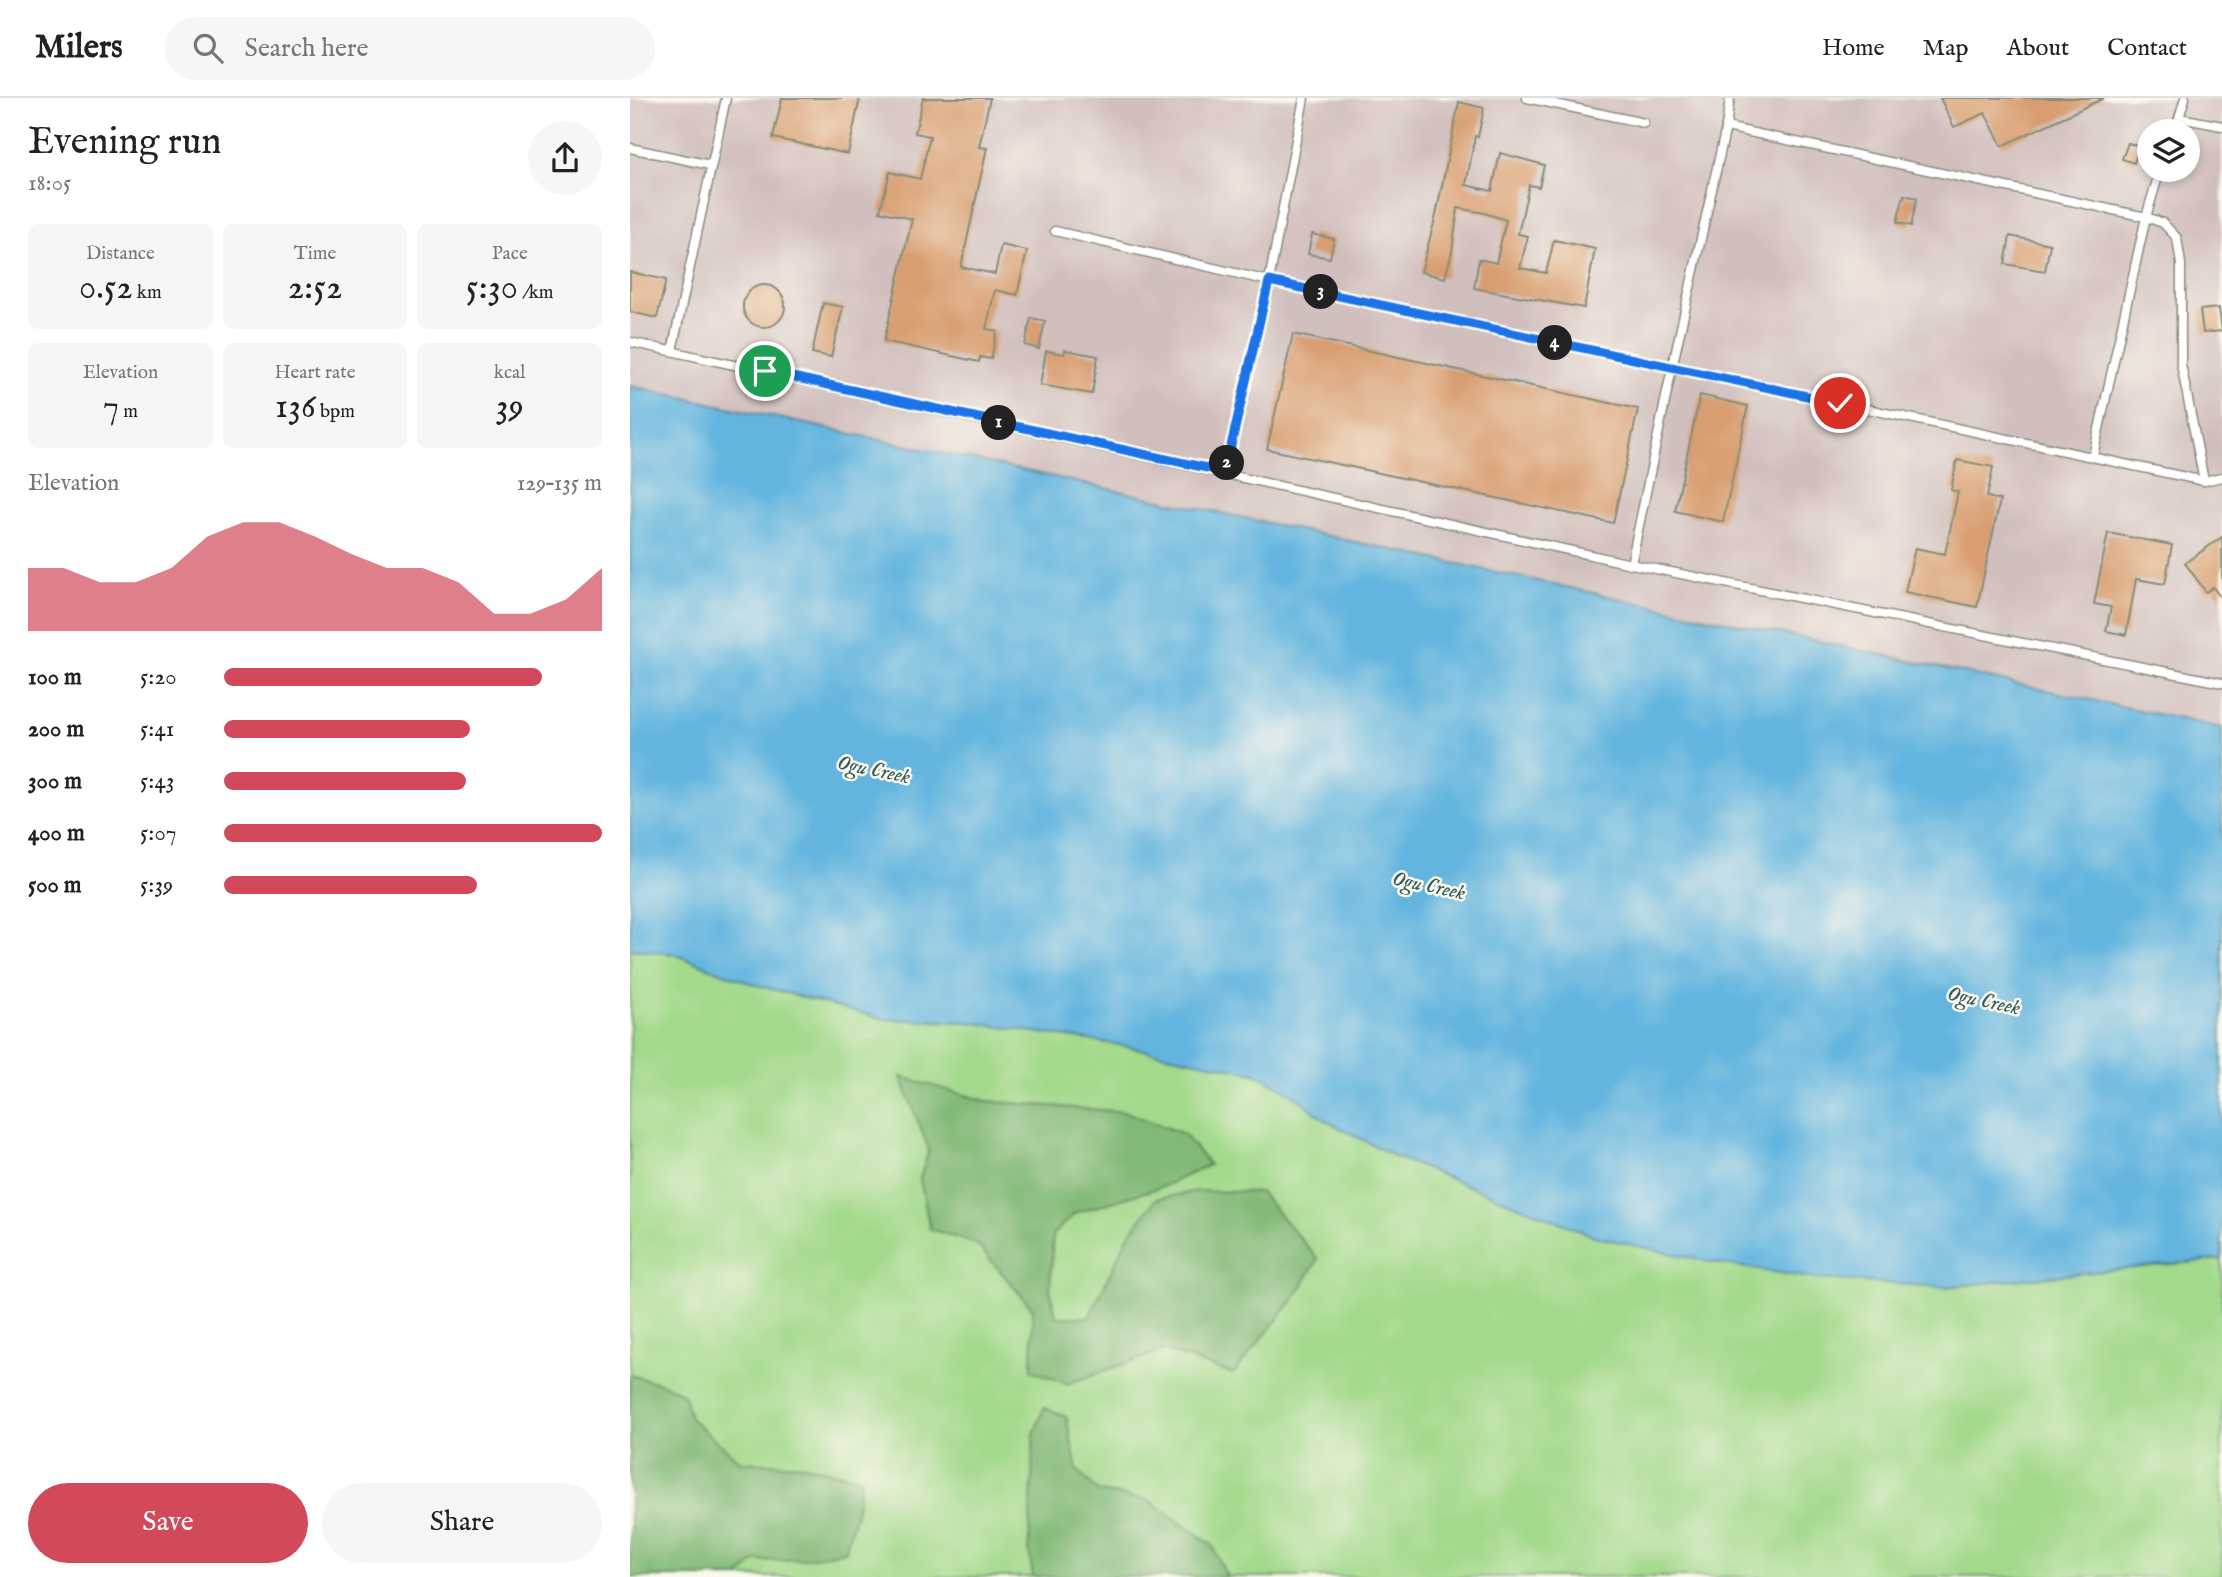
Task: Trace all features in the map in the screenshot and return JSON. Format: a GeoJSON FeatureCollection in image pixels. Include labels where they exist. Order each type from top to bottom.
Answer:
{"type":"FeatureCollection","features":[{"type":"Feature","properties":{"kind":"lane"},"geometry":{"type":"LineString","coordinates":[[672,351],[726,98]]}},
{"type":"Feature","properties":{"kind":"lane"},"geometry":{"type":"LineString","coordinates":[[1225,472],[1269,281],[1304,98]]}},
{"type":"Feature","properties":{"kind":"lane"},"geometry":{"type":"LineString","coordinates":[[1527,98],[1644,123]]}},
{"type":"Feature","properties":{"kind":"lane"},"geometry":{"type":"LineString","coordinates":[[1631,564],[1726,128],[1730,98]]}},
{"type":"Feature","properties":{"kind":"lane"},"geometry":{"type":"LineString","coordinates":[[2185,98],[2180,118],[2222,126]]}},
{"type":"Feature","properties":{"kind":"lane"},"geometry":{"type":"LineString","coordinates":[[1726,128],[2146,217],[2163,223],[2177,238],[2180,264],[2181,364],[2204,481]]}},
{"type":"Feature","properties":{"kind":"lane"},"geometry":{"type":"LineString","coordinates":[[630,148],[710,166]]}},
{"type":"Feature","properties":{"kind":"lane"},"geometry":{"type":"LineString","coordinates":[[2093,456],[2146,217],[2157,182]]}},
{"type":"Feature","properties":{"kind":"lane"},"geometry":{"type":"LineString","coordinates":[[1055,231],[1269,281],[2204,481],[2222,478]]}},
{"type":"Feature","properties":{"kind":"lane"},"geometry":{"type":"LineString","coordinates":[[630,342],[1631,564],[2222,683]]}},
{"type":"Feature","properties":{"kind":"shaded area"},"geometry":{"type":"Polygon","coordinates":[[[630,98],[2222,98],[2222,728],[630,386],[630,98]]]}},
{"type":"Feature","properties":{"kind":"green space"},"geometry":{"type":"Polygon","coordinates":[[[630,949],[674,954],[753,984],[883,1019],[969,1022],[1115,1044],[1255,1073],[1290,1092],[1325,1120],[1396,1157],[1597,1237],[1944,1287],[2222,1259],[2222,1577],[1227,1577],[1212,1545],[1148,1500],[1099,1492],[1077,1470],[1066,1416],[1044,1408],[1034,1434],[1029,1550],[1033,1577],[738,1577],[756,1561],[802,1559],[845,1551],[856,1513],[861,1479],[805,1465],[741,1462],[689,1418],[684,1395],[666,1385],[630,1375],[630,949]],[[902,1078],[929,1150],[920,1178],[930,1229],[977,1244],[1033,1309],[1032,1370],[1067,1383],[1164,1350],[1233,1374],[1102,1295],[1089,1317],[1056,1317],[1050,1289],[1053,1234],[1075,1213],[1164,1186],[1209,1165],[1184,1134],[1126,1113],[986,1101],[902,1078]]]}},
{"type":"Feature","properties":{"kind":"green space"},"geometry":{"type":"Polygon","coordinates":[[[901,1077],[986,1101],[1126,1112],[1184,1134],[1209,1165],[1164,1186],[1075,1213],[1053,1234],[1050,1289],[1056,1317],[1089,1317],[1128,1236],[1156,1199],[1197,1191],[1260,1192],[1318,1259],[1294,1299],[1233,1374],[1164,1350],[1067,1384],[1032,1370],[1033,1309],[977,1244],[930,1229],[920,1178],[929,1150],[901,1077]]]}},
{"type":"Feature","properties":{"kind":"green space"},"geometry":{"type":"Polygon","coordinates":[[[630,1375],[666,1385],[684,1395],[690,1418],[741,1462],[805,1465],[861,1479],[856,1513],[845,1551],[802,1559],[756,1561],[738,1577],[630,1577],[630,1375]]]}},
{"type":"Feature","properties":{"kind":"green space"},"geometry":{"type":"Polygon","coordinates":[[[1044,1408],[1066,1416],[1077,1470],[1099,1492],[1148,1500],[1212,1545],[1227,1577],[1033,1577],[1029,1550],[1034,1434],[1044,1408]]]}},
{"type":"Feature","properties":{"kind":"water","name":"Ogu Creek"},"geometry":{"type":"Polygon","coordinates":[[[630,386],[2222,728],[2222,1259],[1944,1287],[1817,1279],[1710,1262],[1597,1237],[1396,1157],[1325,1120],[1290,1092],[1255,1073],[1115,1044],[969,1022],[883,1019],[753,984],[674,954],[630,949],[630,386]]]}},
{"type":"Feature","properties":{"kind":"building"},"geometry":{"type":"Polygon","coordinates":[[[782,98],[860,98],[848,154],[773,138],[782,98]]]}},
{"type":"Feature","properties":{"kind":"building"},"geometry":{"type":"Polygon","coordinates":[[[923,98],[990,98],[979,147],[987,148],[961,267],[995,274],[1001,245],[1027,251],[1017,295],[995,290],[986,329],[997,331],[991,359],[980,357],[979,362],[884,341],[912,219],[880,211],[890,172],[920,179],[930,136],[915,133],[923,98]]]}},
{"type":"Feature","properties":{"kind":"building"},"geometry":{"type":"Polygon","coordinates":[[[1940,98],[2104,98],[2002,146],[1985,113],[1954,127],[1940,98]]]}},
{"type":"Feature","properties":{"kind":"building"},"geometry":{"type":"Polygon","coordinates":[[[1459,102],[1484,108],[1478,137],[1475,136],[1466,185],[1492,191],[1500,153],[1544,165],[1539,187],[1529,185],[1518,234],[1528,236],[1520,268],[1546,273],[1554,240],[1595,249],[1584,308],[1474,288],[1479,259],[1496,263],[1506,220],[1484,213],[1458,208],[1452,252],[1445,278],[1421,272],[1436,215],[1459,102]]]}},
{"type":"Feature","properties":{"kind":"building"},"geometry":{"type":"Polygon","coordinates":[[[2128,143],[2137,145],[2134,163],[2122,159],[2128,143]]]}},
{"type":"Feature","properties":{"kind":"building"},"geometry":{"type":"Polygon","coordinates":[[[1904,195],[1917,198],[1911,226],[1897,222],[1904,195]]]}},
{"type":"Feature","properties":{"kind":"building"},"geometry":{"type":"Polygon","coordinates":[[[1312,234],[1334,239],[1330,258],[1308,254],[1312,234]]]}},
{"type":"Feature","properties":{"kind":"building"},"geometry":{"type":"Polygon","coordinates":[[[2010,236],[2050,244],[2045,271],[2005,264],[2010,236]]]}},
{"type":"Feature","properties":{"kind":"building"},"geometry":{"type":"Polygon","coordinates":[[[630,272],[666,280],[657,318],[630,312],[630,272]]]}},
{"type":"Feature","properties":{"kind":"building"},"geometry":{"type":"Polygon","coordinates":[[[764,285],[779,291],[785,306],[779,321],[764,327],[749,321],[743,306],[749,291],[764,285]]]}},
{"type":"Feature","properties":{"kind":"building"},"geometry":{"type":"Polygon","coordinates":[[[823,303],[843,307],[831,357],[812,353],[823,303]]]}},
{"type":"Feature","properties":{"kind":"building"},"geometry":{"type":"Polygon","coordinates":[[[2219,308],[2222,331],[2203,333],[2200,310],[2219,308]]]}},
{"type":"Feature","properties":{"kind":"building"},"geometry":{"type":"Polygon","coordinates":[[[1031,318],[1045,321],[1039,349],[1025,345],[1031,318]]]}},
{"type":"Feature","properties":{"kind":"building"},"geometry":{"type":"Polygon","coordinates":[[[1293,334],[1638,409],[1613,523],[1267,449],[1293,334]]]}},
{"type":"Feature","properties":{"kind":"building"},"geometry":{"type":"Polygon","coordinates":[[[1065,350],[1098,356],[1092,394],[1040,385],[1046,351],[1064,354],[1065,350]]]}},
{"type":"Feature","properties":{"kind":"building"},"geometry":{"type":"Polygon","coordinates":[[[1700,395],[1748,406],[1723,522],[1675,511],[1700,395]]]}},
{"type":"Feature","properties":{"kind":"building"},"geometry":{"type":"Polygon","coordinates":[[[1957,460],[1993,467],[1987,497],[2000,500],[1977,607],[1905,592],[1915,548],[1945,554],[1958,492],[1951,490],[1957,460]]]}},
{"type":"Feature","properties":{"kind":"building"},"geometry":{"type":"Polygon","coordinates":[[[2108,533],[2172,545],[2165,584],[2136,579],[2126,635],[2106,631],[2111,607],[2094,604],[2108,533]]]}},
{"type":"Feature","properties":{"kind":"building"},"geometry":{"type":"Polygon","coordinates":[[[2222,537],[2222,600],[2213,587],[2206,592],[2185,563],[2222,537]]]}},
{"type":"Feature","properties":{"kind":"route"},"geometry":{"type":"LineString","coordinates":[[765,371],[1225,472],[1269,281],[1840,403]]}}]}
